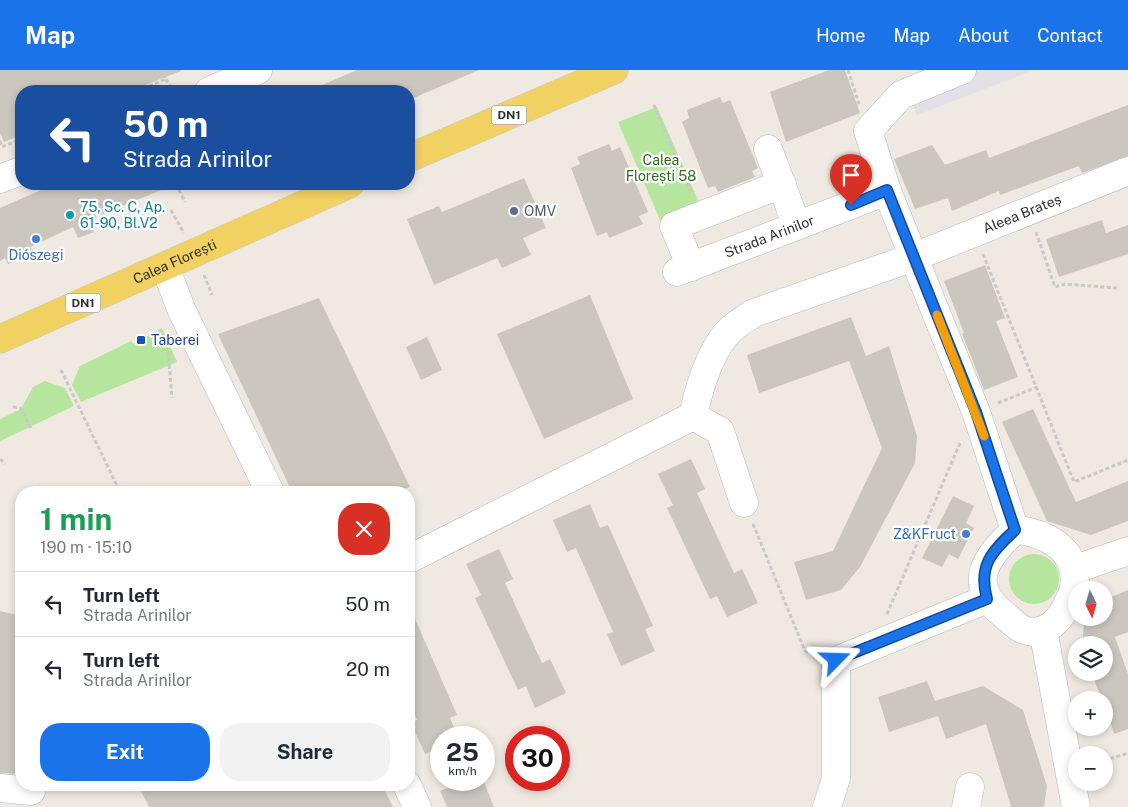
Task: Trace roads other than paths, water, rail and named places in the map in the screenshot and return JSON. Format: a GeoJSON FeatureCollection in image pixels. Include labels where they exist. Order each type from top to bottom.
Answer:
{"type":"FeatureCollection","features":[{"type":"Feature","properties":{"kind":"main road","name":"DN1"},"geometry":{"type":"LineString","coordinates":[[415,155],[614,70]]}},
{"type":"Feature","properties":{"kind":"main road","name":"Calea Florești"},"geometry":{"type":"LineString","coordinates":[[0,339],[337,190]]}},
{"type":"Feature","properties":{"kind":"street"},"geometry":{"type":"LineString","coordinates":[[223,85],[258,70]]}},
{"type":"Feature","properties":{"kind":"street"},"geometry":{"type":"LineString","coordinates":[[962,70],[900,95],[868,131],[887,190],[976,412],[1015,530]]}},
{"type":"Feature","properties":{"kind":"street"},"geometry":{"type":"LineString","coordinates":[[768,149],[797,226]]}},
{"type":"Feature","properties":{"kind":"street","name":"Aleea Brateș"},"geometry":{"type":"LineString","coordinates":[[693,416],[699,389],[710,361],[731,329],[754,314],[914,256],[1128,171]]}},
{"type":"Feature","properties":{"kind":"street"},"geometry":{"type":"LineString","coordinates":[[0,180],[15,174]]}},
{"type":"Feature","properties":{"kind":"street","name":"Strada Arinilor"},"geometry":{"type":"LineString","coordinates":[[782,184],[674,226],[684,270],[887,190]]}},
{"type":"Feature","properties":{"kind":"street"},"geometry":{"type":"LineString","coordinates":[[165,267],[182,311],[267,486]]}},
{"type":"Feature","properties":{"kind":"street"},"geometry":{"type":"LineString","coordinates":[[415,556],[693,416],[720,431],[744,503]]}},
{"type":"Feature","properties":{"kind":"street"},"geometry":{"type":"LineString","coordinates":[[1015,530],[1032,533],[1056,543],[1068,556],[1075,569],[1072,597],[1063,615],[1054,624],[1043,630],[1026,631],[1016,625],[987,599],[982,582],[985,568],[994,550],[1015,530]]}},
{"type":"Feature","properties":{"kind":"street"},"geometry":{"type":"LineString","coordinates":[[1075,569],[1128,551]]}},
{"type":"Feature","properties":{"kind":"street"},"geometry":{"type":"LineString","coordinates":[[827,807],[836,778],[836,660],[987,599]]}},
{"type":"Feature","properties":{"kind":"street"},"geometry":{"type":"LineString","coordinates":[[1043,630],[1076,807]]}},
{"type":"Feature","properties":{"kind":"street"},"geometry":{"type":"LineString","coordinates":[[0,788],[15,789]]}},
{"type":"Feature","properties":{"kind":"street"},"geometry":{"type":"LineString","coordinates":[[410,791],[417,807]]}},
{"type":"Feature","properties":{"kind":"place","name":"OMV"},"geometry":{"type":"Point","coordinates":[514,211]}},
{"type":"Feature","properties":{"kind":"place","name":"75, Sc. C, Ap. 61-90, Bl.V2"},"geometry":{"type":"Point","coordinates":[70,215]}},
{"type":"Feature","properties":{"kind":"place","name":"Diószegi"},"geometry":{"type":"Point","coordinates":[36,239]}},
{"type":"Feature","properties":{"kind":"place","name":"Taberei"},"geometry":{"type":"Point","coordinates":[141,340]}},
{"type":"Feature","properties":{"kind":"place","name":"Z&KFruct"},"geometry":{"type":"Point","coordinates":[966,534]}},
{"type":"Feature","properties":{"kind":"park label","name":"Calea Florești 58"},"geometry":{"type":"Point","coordinates":[661,168]}}]}
